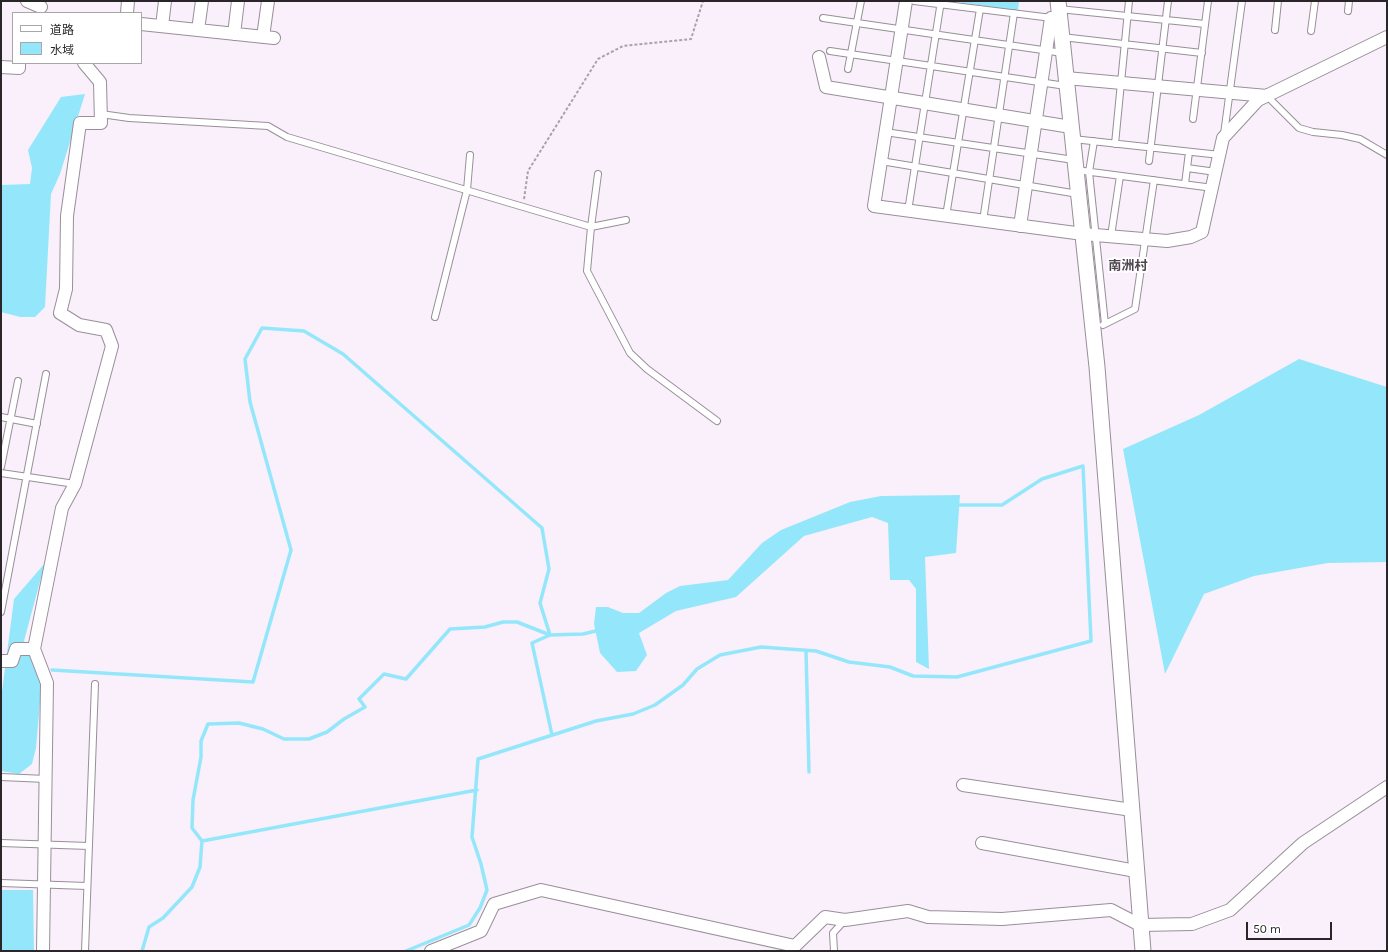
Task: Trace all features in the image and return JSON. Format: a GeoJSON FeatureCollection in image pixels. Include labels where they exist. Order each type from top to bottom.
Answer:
{"type":"FeatureCollection","features":[{"type":"Feature","properties":{"kind":"street"},"geometry":{"type":"LineString","coordinates":[[27,1],[42,7]]}},
{"type":"Feature","properties":{"kind":"street"},"geometry":{"type":"LineString","coordinates":[[127,12],[128,1]]}},
{"type":"Feature","properties":{"kind":"street"},"geometry":{"type":"LineString","coordinates":[[162,26],[165,1]]}},
{"type":"Feature","properties":{"kind":"street"},"geometry":{"type":"LineString","coordinates":[[198,30],[202,1]]}},
{"type":"Feature","properties":{"kind":"street"},"geometry":{"type":"LineString","coordinates":[[234,34],[238,1]]}},
{"type":"Feature","properties":{"kind":"street"},"geometry":{"type":"LineString","coordinates":[[142,24],[269,38],[268,1]]}},
{"type":"Feature","properties":{"kind":"street"},"geometry":{"type":"LineString","coordinates":[[906,1],[874,206],[1020,226],[1167,241],[1190,237],[1202,232],[1224,138],[1258,100],[1387,36]]}},
{"type":"Feature","properties":{"kind":"street"},"geometry":{"type":"LineString","coordinates":[[1057,12],[1062,36],[1072,133],[1080,167],[1078,194],[1089,234],[1099,327],[1136,871],[1143,951]]}},
{"type":"Feature","properties":{"kind":"street"},"geometry":{"type":"LineString","coordinates":[[1020,226],[1046,51],[1057,12]]}},
{"type":"Feature","properties":{"kind":"street"},"geometry":{"type":"LineString","coordinates":[[819,57],[826,87],[999,115],[1036,122],[1072,133]]}},
{"type":"Feature","properties":{"kind":"street"},"geometry":{"type":"LineString","coordinates":[[1,67],[19,68],[19,64]]}},
{"type":"Feature","properties":{"kind":"street"},"geometry":{"type":"LineString","coordinates":[[43,951],[47,683],[34,649],[62,508],[75,484],[112,346],[106,330],[79,325],[60,313],[66,289],[67,216],[80,123],[101,123],[100,82],[85,64]]}},
{"type":"Feature","properties":{"kind":"street"},"geometry":{"type":"LineString","coordinates":[[1067,82],[1121,83],[1267,96]]}},
{"type":"Feature","properties":{"kind":"street"},"geometry":{"type":"LineString","coordinates":[[1,661],[12,661],[16,649],[34,649]]}},
{"type":"Feature","properties":{"kind":"street"},"geometry":{"type":"LineString","coordinates":[[964,785],[1132,810]]}},
{"type":"Feature","properties":{"kind":"street"},"geometry":{"type":"LineString","coordinates":[[431,951],[481,931],[494,904],[540,890],[795,946],[825,917],[845,920],[908,911],[928,917],[1002,919],[1111,910],[1140,925],[1192,924],[1230,910],[1303,843],[1387,787]]}},
{"type":"Feature","properties":{"kind":"street"},"geometry":{"type":"LineString","coordinates":[[982,843],[1136,871]]}},
{"type":"Feature","properties":{"kind":"lane"},"geometry":{"type":"LineString","coordinates":[[848,69],[861,1]]}},
{"type":"Feature","properties":{"kind":"lane"},"geometry":{"type":"LineString","coordinates":[[914,1],[941,3],[1014,14],[1057,12],[1128,16],[1205,24]]}},
{"type":"Feature","properties":{"kind":"lane"},"geometry":{"type":"LineString","coordinates":[[1115,144],[1129,1]]}},
{"type":"Feature","properties":{"kind":"lane"},"geometry":{"type":"LineString","coordinates":[[1149,162],[1168,1]]}},
{"type":"Feature","properties":{"kind":"lane"},"geometry":{"type":"LineString","coordinates":[[1193,119],[1208,1]]}},
{"type":"Feature","properties":{"kind":"lane"},"geometry":{"type":"LineString","coordinates":[[1224,138],[1242,1]]}},
{"type":"Feature","properties":{"kind":"lane"},"geometry":{"type":"LineString","coordinates":[[1275,30],[1278,1]]}},
{"type":"Feature","properties":{"kind":"lane"},"geometry":{"type":"LineString","coordinates":[[1311,31],[1315,1]]}},
{"type":"Feature","properties":{"kind":"lane"},"geometry":{"type":"LineString","coordinates":[[1348,11],[1349,1]]}},
{"type":"Feature","properties":{"kind":"lane"},"geometry":{"type":"LineString","coordinates":[[908,211],[941,3]]}},
{"type":"Feature","properties":{"kind":"lane"},"geometry":{"type":"LineString","coordinates":[[946,216],[980,9]]}},
{"type":"Feature","properties":{"kind":"lane"},"geometry":{"type":"LineString","coordinates":[[983,221],[1014,14]]}},
{"type":"Feature","properties":{"kind":"lane"},"geometry":{"type":"LineString","coordinates":[[823,18],[1064,53]]}},
{"type":"Feature","properties":{"kind":"lane"},"geometry":{"type":"LineString","coordinates":[[1062,36],[1202,53]]}},
{"type":"Feature","properties":{"kind":"lane"},"geometry":{"type":"LineString","coordinates":[[830,51],[1042,82],[1067,82]]}},
{"type":"Feature","properties":{"kind":"lane"},"geometry":{"type":"LineString","coordinates":[[1267,96],[1299,128],[1313,132],[1342,135],[1360,139],[1387,155]]}},
{"type":"Feature","properties":{"kind":"lane"},"geometry":{"type":"LineString","coordinates":[[101,114],[129,118],[268,126],[287,137],[591,227],[626,220]]}},
{"type":"Feature","properties":{"kind":"lane"},"geometry":{"type":"LineString","coordinates":[[885,132],[1031,153],[1080,167],[1120,176],[1213,188]]}},
{"type":"Feature","properties":{"kind":"lane"},"geometry":{"type":"LineString","coordinates":[[1072,133],[1094,142],[1220,155]]}},
{"type":"Feature","properties":{"kind":"lane"},"geometry":{"type":"LineString","coordinates":[[1089,234],[1080,167],[1094,142]]}},
{"type":"Feature","properties":{"kind":"lane"},"geometry":{"type":"LineString","coordinates":[[1185,184],[1189,152]]}},
{"type":"Feature","properties":{"kind":"lane"},"geometry":{"type":"LineString","coordinates":[[436,317],[467,190],[470,155]]}},
{"type":"Feature","properties":{"kind":"lane"},"geometry":{"type":"LineString","coordinates":[[881,161],[1078,194]]}},
{"type":"Feature","properties":{"kind":"lane"},"geometry":{"type":"LineString","coordinates":[[1187,168],[1216,172]]}},
{"type":"Feature","properties":{"kind":"lane"},"geometry":{"type":"LineString","coordinates":[[598,174],[587,271],[630,353],[647,369],[717,421]]}},
{"type":"Feature","properties":{"kind":"lane"},"geometry":{"type":"LineString","coordinates":[[1111,236],[1120,176]]}},
{"type":"Feature","properties":{"kind":"lane"},"geometry":{"type":"LineString","coordinates":[[1099,327],[1135,309],[1154,180]]}},
{"type":"Feature","properties":{"kind":"lane"},"geometry":{"type":"LineString","coordinates":[[1,612],[46,374]]}},
{"type":"Feature","properties":{"kind":"lane"},"geometry":{"type":"LineString","coordinates":[[1,467],[18,381]]}},
{"type":"Feature","properties":{"kind":"lane"},"geometry":{"type":"LineString","coordinates":[[1,417],[36,424]]}},
{"type":"Feature","properties":{"kind":"lane"},"geometry":{"type":"LineString","coordinates":[[1,473],[75,484]]}},
{"type":"Feature","properties":{"kind":"lane"},"geometry":{"type":"LineString","coordinates":[[85,951],[95,684]]}},
{"type":"Feature","properties":{"kind":"lane"},"geometry":{"type":"LineString","coordinates":[[1,777],[46,779]]}},
{"type":"Feature","properties":{"kind":"lane"},"geometry":{"type":"LineString","coordinates":[[1,843],[89,846]]}},
{"type":"Feature","properties":{"kind":"lane"},"geometry":{"type":"LineString","coordinates":[[1,883],[87,886]]}},
{"type":"Feature","properties":{"kind":"lane"},"geometry":{"type":"LineString","coordinates":[[834,951],[833,933],[845,920]]}},
{"type":"Feature","properties":{"kind":"path"},"geometry":{"type":"LineString","coordinates":[[523,206],[528,171],[598,59],[623,46],[691,38],[703,1]]}},
{"type":"Feature","properties":{"kind":"water"},"geometry":{"type":"Polygon","coordinates":[[[951,1],[1019,1],[1018,11],[951,1]]]}},
{"type":"Feature","properties":{"kind":"water"},"geometry":{"type":"Polygon","coordinates":[[[85,94],[60,174],[51,194],[45,307],[35,317],[20,317],[1,312],[1,185],[30,184],[32,168],[28,150],[61,97],[85,94]]]}},
{"type":"Feature","properties":{"kind":"water"},"geometry":{"type":"Polygon","coordinates":[[[1299,359],[1387,387],[1387,562],[1328,563],[1254,576],[1204,594],[1165,674],[1123,449],[1199,415],[1299,359]]]}},
{"type":"Feature","properties":{"kind":"water"},"geometry":{"type":"Polygon","coordinates":[[[960,495],[956,553],[925,557],[929,669],[916,662],[916,589],[909,580],[890,580],[888,523],[872,517],[804,536],[736,597],[676,611],[639,633],[647,655],[636,671],[617,672],[600,653],[594,624],[596,607],[608,607],[623,613],[639,613],[666,593],[680,586],[728,580],[762,543],[781,530],[850,502],[881,496],[960,495]]]}},
{"type":"Feature","properties":{"kind":"water"},"geometry":{"type":"Polygon","coordinates":[[[45,563],[24,641],[42,680],[36,748],[32,764],[19,774],[1,771],[1,699],[14,599],[45,563]]]}},
{"type":"Feature","properties":{"kind":"water"},"geometry":{"type":"Polygon","coordinates":[[[1,890],[33,890],[34,951],[1,951],[1,890]]]}},
{"type":"Feature","properties":{"kind":"waterway"},"geometry":{"type":"LineString","coordinates":[[52,670],[253,682],[291,550],[250,402],[245,359],[262,328],[304,331],[343,354],[542,528],[549,569],[540,603],[550,635],[583,634],[600,630]]}},
{"type":"Feature","properties":{"kind":"waterway"},"geometry":{"type":"LineString","coordinates":[[406,951],[469,925],[480,908],[487,890],[481,864],[472,837],[478,759],[596,721],[633,714],[655,705],[683,685],[697,669],[720,655],[761,647],[816,651],[849,662],[890,667],[913,676],[957,677],[1091,641],[1083,466],[1042,479],[1002,505],[956,505]]}},
{"type":"Feature","properties":{"kind":"waterway"},"geometry":{"type":"LineString","coordinates":[[142,951],[149,927],[163,918],[192,887],[200,867],[202,841],[192,828],[193,800],[201,757],[201,741],[208,724],[239,723],[263,729],[284,739],[309,739],[327,732],[344,719],[365,707],[359,699],[384,674],[406,679],[450,629],[485,627],[503,622],[517,622],[550,635],[532,643],[552,735]]}},
{"type":"Feature","properties":{"kind":"waterway"},"geometry":{"type":"LineString","coordinates":[[806,650],[809,772]]}},
{"type":"Feature","properties":{"kind":"waterway"},"geometry":{"type":"LineString","coordinates":[[202,841],[477,790]]}},
{"type":"Feature","properties":{"kind":"district","name":"南洲村"},"geometry":{"type":"Point","coordinates":[1128,266]}}]}
